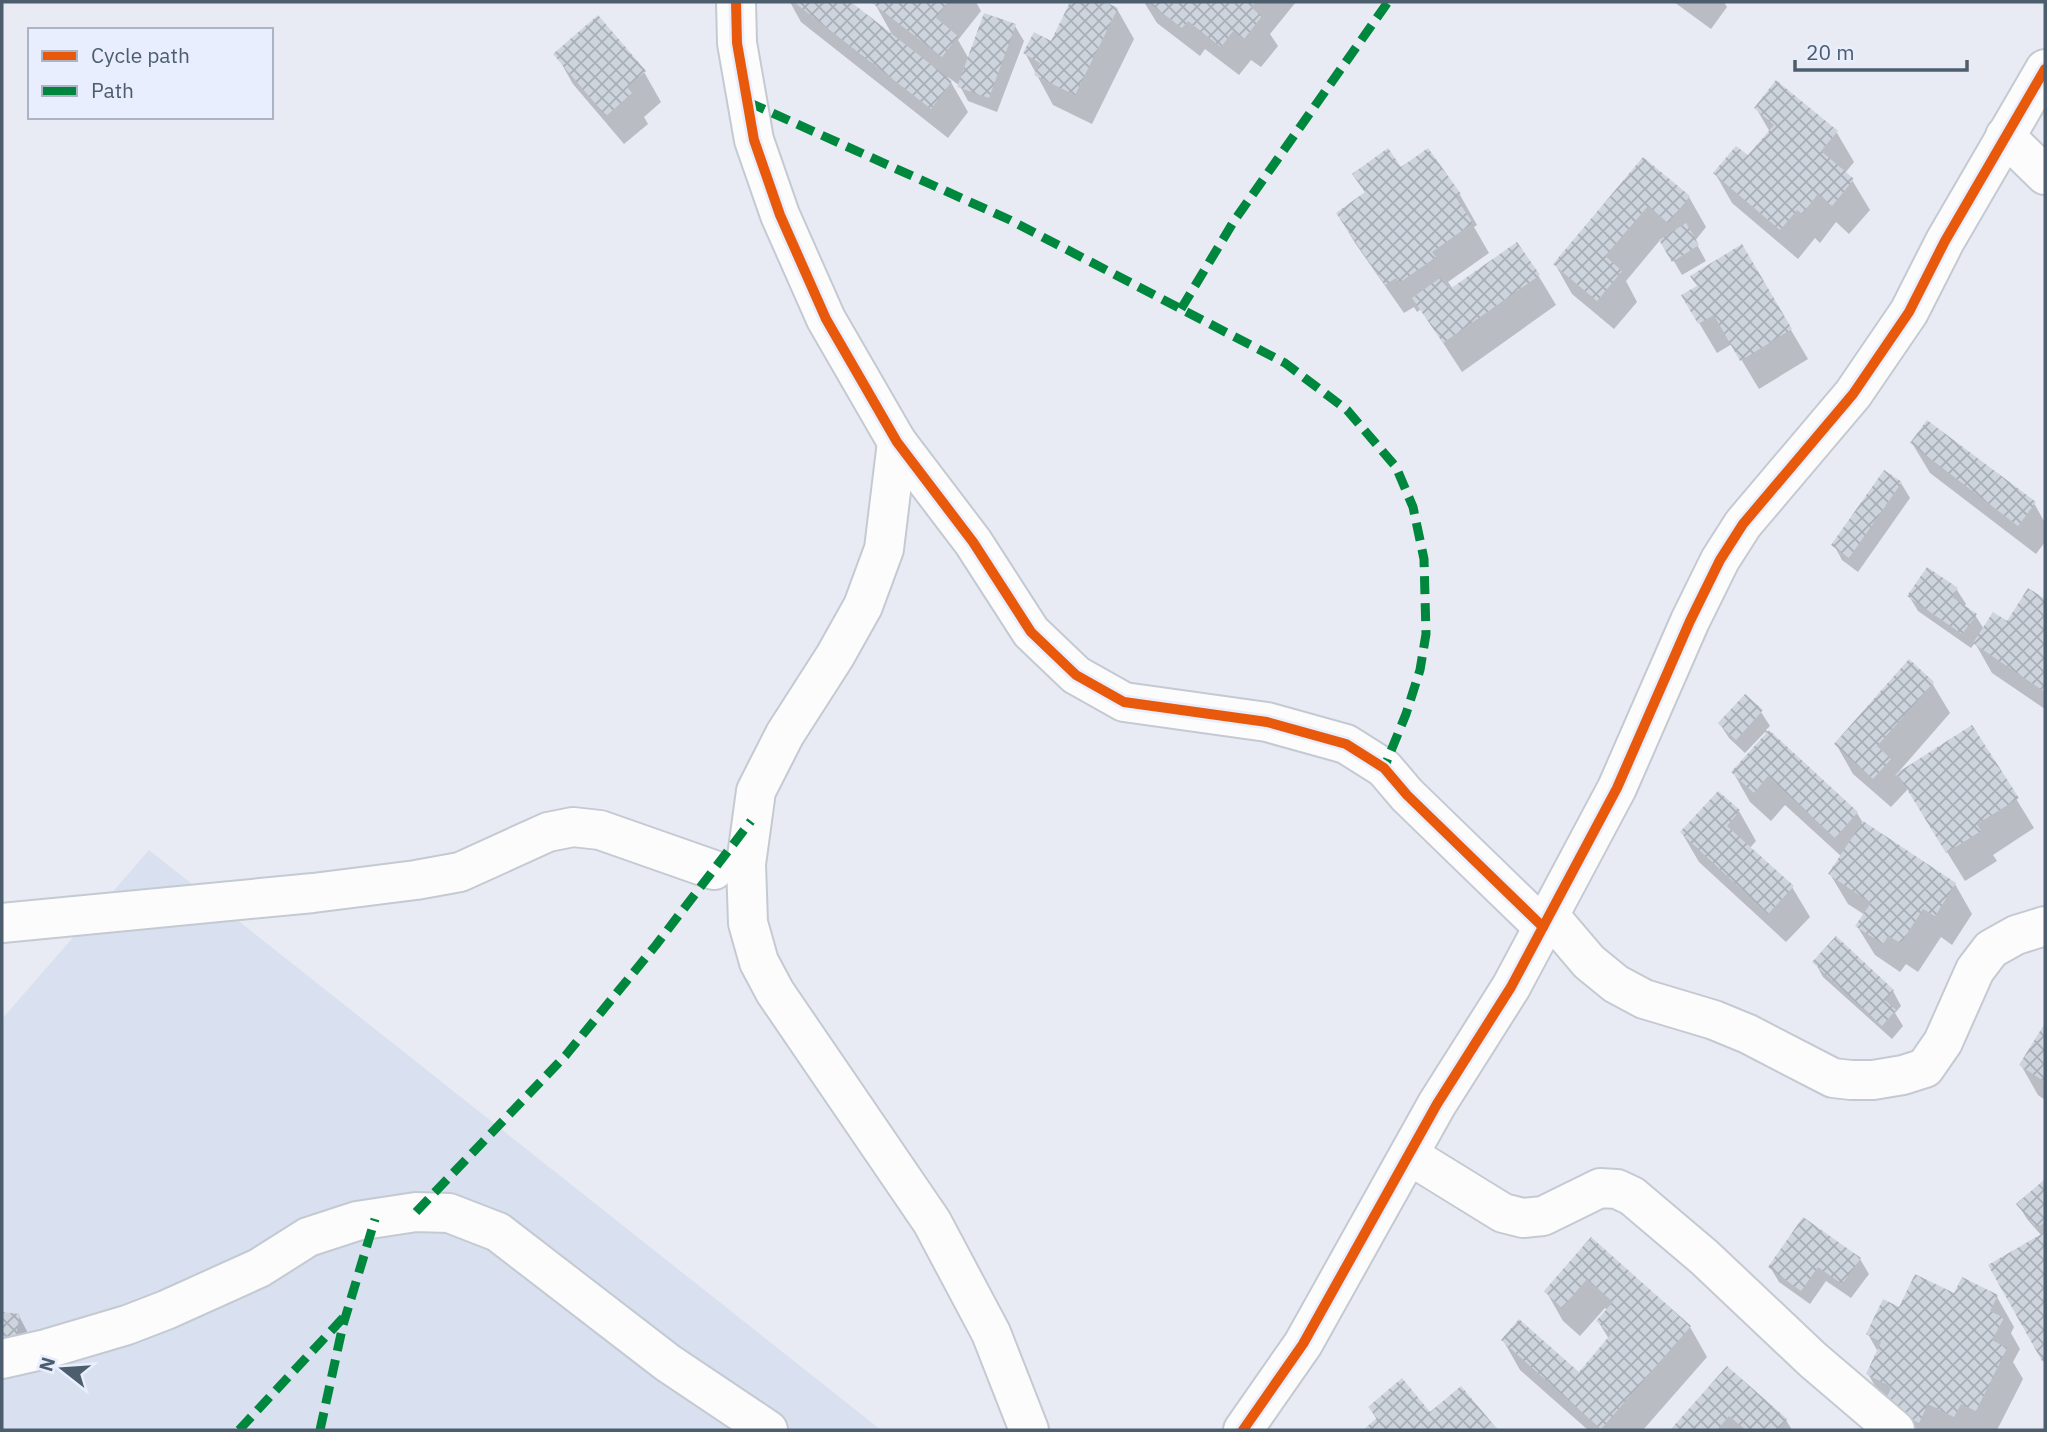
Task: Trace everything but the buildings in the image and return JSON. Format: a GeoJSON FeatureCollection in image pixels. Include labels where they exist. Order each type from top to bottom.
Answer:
{"type":"FeatureCollection","features":[{"type":"Feature","properties":{"kind":"street"},"geometry":{"type":"LineString","coordinates":[[736,2],[737,43],[754,140],[780,215],[826,319],[897,442],[973,542],[1031,632],[1076,676],[1124,702],[1267,722],[1346,744],[1384,768],[1406,795],[1616,984],[1668,1008],[1714,1020],[1748,1034],[1833,1078],[1851,1080],[1893,1077],[1925,1068],[1943,1042],[1975,970],[1991,949],[2016,935],[2045,926]]}},
{"type":"Feature","properties":{"kind":"street"},"geometry":{"type":"LineString","coordinates":[[1243,1430],[1303,1344],[1437,1104],[1484,1034],[1546,921],[1617,788],[1690,621],[1720,560],[1743,524],[1853,394],[1909,312],[1945,241],[2045,69]]}},
{"type":"Feature","properties":{"kind":"street"},"geometry":{"type":"LineString","coordinates":[[2005,136],[2045,175]]}},
{"type":"Feature","properties":{"kind":"street"},"geometry":{"type":"LineString","coordinates":[[897,442],[884,549],[863,606],[835,656],[785,734],[756,791],[746,864],[748,923],[759,962],[775,992],[932,1223],[970,1290],[991,1333],[1030,1430]]}},
{"type":"Feature","properties":{"kind":"street"},"geometry":{"type":"LineString","coordinates":[[2,923],[313,893],[416,880],[460,872],[548,832],[573,827],[600,830],[714,870]]}},
{"type":"Feature","properties":{"kind":"street"},"geometry":{"type":"LineString","coordinates":[[1409,1155],[1503,1213],[1523,1218],[1543,1216],[1600,1188],[1617,1189],[1632,1196],[1704,1257],[1813,1360],[1895,1430]]}},
{"type":"Feature","properties":{"kind":"street"},"geometry":{"type":"LineString","coordinates":[[2,1359],[127,1325],[166,1310],[259,1268],[308,1237],[357,1221],[416,1212],[449,1213],[498,1232],[668,1363],[768,1430]]}},
{"type":"Feature","properties":{"kind":"shaded area"},"geometry":{"type":"Polygon","coordinates":[[[149,850],[881,1430],[2,1430],[2,1019],[149,850]]]}},
{"type":"Feature","properties":{"kind":"marked path"},"geometry":{"type":"LineString","coordinates":[[1181,309],[1234,221],[1388,2]]}},
{"type":"Feature","properties":{"kind":"marked path"},"geometry":{"type":"LineString","coordinates":[[748,102],[1010,220],[1285,363],[1347,410],[1396,467],[1413,507],[1424,559],[1426,634],[1420,670],[1384,768]]}},
{"type":"Feature","properties":{"kind":"marked path"},"geometry":{"type":"LineString","coordinates":[[416,1212],[566,1055],[656,945],[751,821]]}},
{"type":"Feature","properties":{"kind":"marked path"},"geometry":{"type":"LineString","coordinates":[[320,1430],[343,1325],[375,1219]]}},
{"type":"Feature","properties":{"kind":"marked path"},"geometry":{"type":"LineString","coordinates":[[239,1430],[344,1317]]}},
{"type":"Feature","properties":{"kind":"cycle path"},"geometry":{"type":"LineString","coordinates":[[736,2],[737,43],[754,140],[780,215],[826,319],[897,442],[973,542],[1031,632],[1076,675],[1124,702],[1267,722],[1346,744],[1384,768],[1407,795],[1543,927]]}},
{"type":"Feature","properties":{"kind":"cycle path"},"geometry":{"type":"LineString","coordinates":[[1243,1430],[1303,1344],[1437,1104],[1511,987],[1617,788],[1690,621],[1720,560],[1743,524],[1853,394],[1909,312],[1945,241],[2045,69]]}}]}
